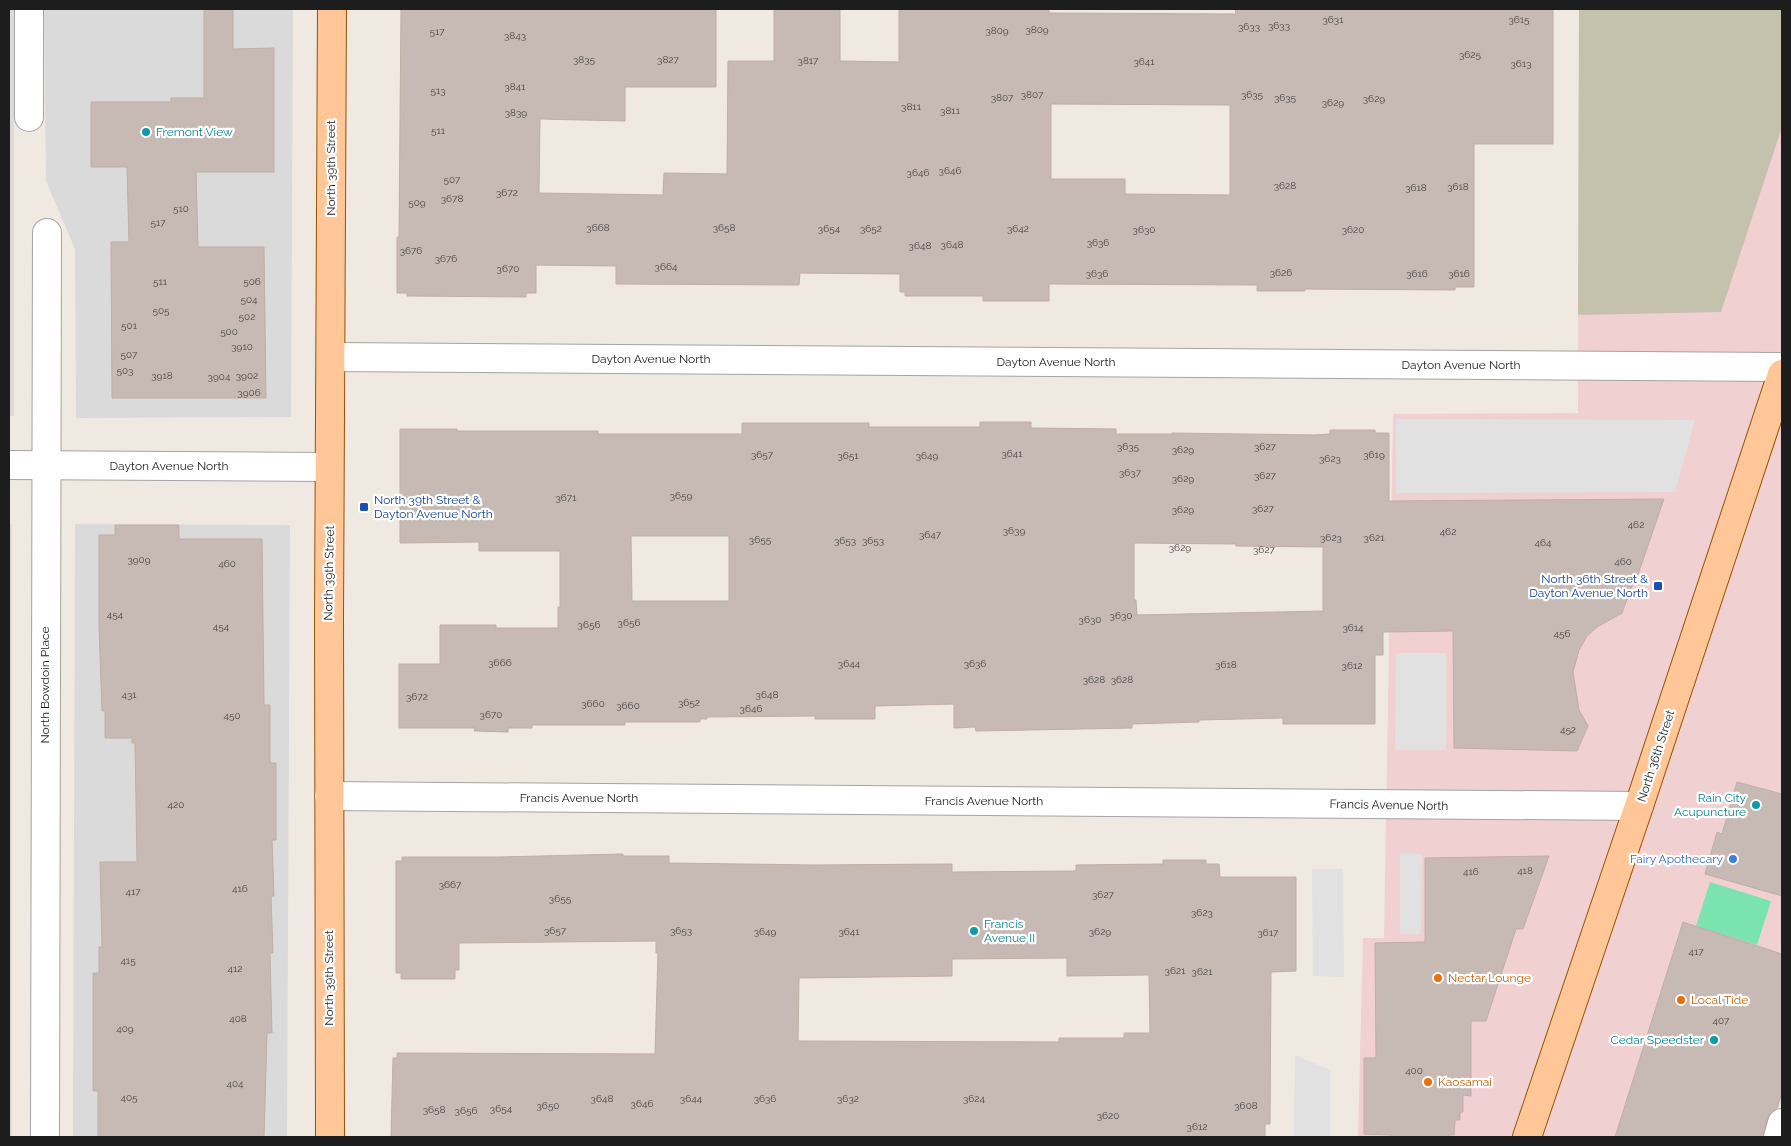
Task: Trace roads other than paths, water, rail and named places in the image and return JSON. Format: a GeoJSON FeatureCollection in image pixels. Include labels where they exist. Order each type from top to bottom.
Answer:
{"type":"FeatureCollection","features":[{"type":"Feature","properties":{"kind":"main road","name":"North 39th Street"},"geometry":{"type":"LineString","coordinates":[[330,1137],[329,467],[332,9]]}},
{"type":"Feature","properties":{"kind":"main road","name":"North 36th Street"},"geometry":{"type":"LineString","coordinates":[[1527,1137],[1640,806],[1782,374]]}},
{"type":"Feature","properties":{"kind":"street"},"geometry":{"type":"LineString","coordinates":[[28,117],[29,9]]}},
{"type":"Feature","properties":{"kind":"street","name":"North Bowdoin Place"},"geometry":{"type":"LineString","coordinates":[[45,1137],[48,233]]}},
{"type":"Feature","properties":{"kind":"street","name":"Dayton Avenue North"},"geometry":{"type":"LineString","coordinates":[[330,357],[1782,367]]}},
{"type":"Feature","properties":{"kind":"street","name":"Dayton Avenue North"},"geometry":{"type":"LineString","coordinates":[[9,466],[329,467]]}},
{"type":"Feature","properties":{"kind":"street","name":"Francis Avenue North"},"geometry":{"type":"LineString","coordinates":[[329,796],[1640,806]]}},
{"type":"Feature","properties":{"kind":"street"},"geometry":{"type":"LineString","coordinates":[[1778,1137],[1782,1124]]}},
{"type":"Feature","properties":{"kind":"place","name":"Fremont View"},"geometry":{"type":"Point","coordinates":[146,132]}},
{"type":"Feature","properties":{"kind":"place","name":"North 39th Street & Dayton Avenue North"},"geometry":{"type":"Point","coordinates":[364,507]}},
{"type":"Feature","properties":{"kind":"place","name":"North 36th Street & Dayton Avenue North"},"geometry":{"type":"Point","coordinates":[1658,586]}},
{"type":"Feature","properties":{"kind":"place","name":"Rain City Acupuncture"},"geometry":{"type":"Point","coordinates":[1756,805]}},
{"type":"Feature","properties":{"kind":"place","name":"Fairy Apothecary"},"geometry":{"type":"Point","coordinates":[1733,859]}},
{"type":"Feature","properties":{"kind":"place","name":"Francis Avenue II"},"geometry":{"type":"Point","coordinates":[974,931]}},
{"type":"Feature","properties":{"kind":"place","name":"Nectar Lounge"},"geometry":{"type":"Point","coordinates":[1438,978]}},
{"type":"Feature","properties":{"kind":"place","name":"Local Tide"},"geometry":{"type":"Point","coordinates":[1681,1000]}},
{"type":"Feature","properties":{"kind":"place","name":"Cedar Speedster"},"geometry":{"type":"Point","coordinates":[1714,1040]}},
{"type":"Feature","properties":{"kind":"place","name":"Kaosamai"},"geometry":{"type":"Point","coordinates":[1428,1082]}}]}
